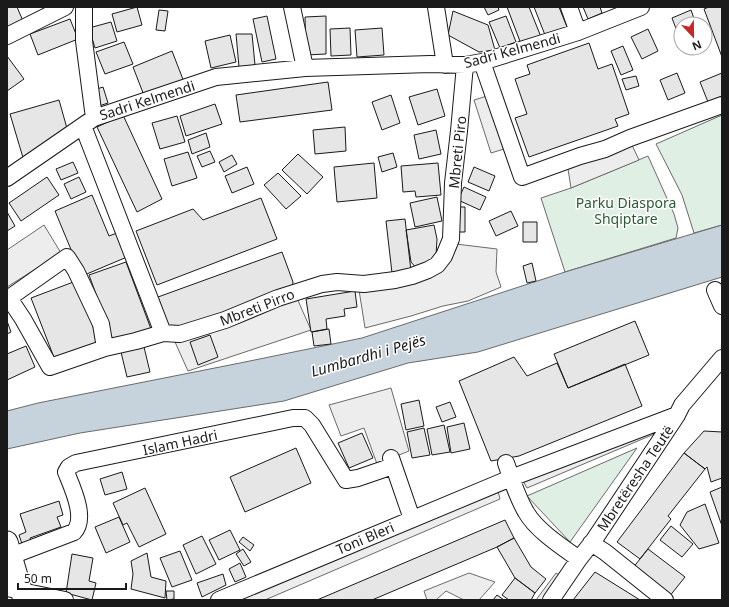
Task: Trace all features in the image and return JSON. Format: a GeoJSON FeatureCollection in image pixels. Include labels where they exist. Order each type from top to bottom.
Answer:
{"type":"FeatureCollection","features":[{"type":"Feature","properties":{"kind":"main road"},"geometry":{"type":"LineString","coordinates":[[9,549],[17,592]]}},
{"type":"Feature","properties":{"kind":"street"},"geometry":{"type":"LineString","coordinates":[[7,36],[65,7]]}},
{"type":"Feature","properties":{"kind":"street"},"geometry":{"type":"LineString","coordinates":[[84,7],[88,122],[163,333]]}},
{"type":"Feature","properties":{"kind":"street"},"geometry":{"type":"LineString","coordinates":[[292,7],[305,68]]}},
{"type":"Feature","properties":{"kind":"street"},"geometry":{"type":"LineString","coordinates":[[436,7],[445,65]]}},
{"type":"Feature","properties":{"kind":"street"},"geometry":{"type":"LineString","coordinates":[[569,7],[578,32]]}},
{"type":"Feature","properties":{"kind":"street","name":"Sadri Kelmendi"},"geometry":{"type":"LineString","coordinates":[[7,178],[88,122],[216,77],[305,68],[430,64],[465,65],[482,62],[578,32],[641,7]]}},
{"type":"Feature","properties":{"kind":"street"},"geometry":{"type":"LineString","coordinates":[[482,62],[522,176],[582,155],[605,149],[630,138],[722,105]]}},
{"type":"Feature","properties":{"kind":"street","name":"Mbreti Piro"},"geometry":{"type":"LineString","coordinates":[[451,239],[453,182],[465,65]]}},
{"type":"Feature","properties":{"kind":"street","name":"Mbreti Pirro"},"geometry":{"type":"LineString","coordinates":[[105,348],[101,324],[76,271],[67,257],[9,298],[23,319],[50,367],[105,348],[163,333],[180,334],[225,320],[278,298],[322,284],[337,282],[364,284],[412,276],[437,265],[444,256],[451,239]]}},
{"type":"Feature","properties":{"kind":"street"},"geometry":{"type":"LineString","coordinates":[[715,290],[722,306]]}},
{"type":"Feature","properties":{"kind":"street","name":"Mbretëresha Teutë"},"geometry":{"type":"LineString","coordinates":[[551,600],[677,415],[682,405],[722,358]]}},
{"type":"Feature","properties":{"kind":"street","name":"Toni Bleri"},"geometry":{"type":"LineString","coordinates":[[219,600],[412,519],[509,470],[677,415]]}},
{"type":"Feature","properties":{"kind":"street","name":"Islam Hadri"},"geometry":{"type":"LineString","coordinates":[[9,549],[74,532],[78,528],[80,514],[66,472],[69,467],[76,463],[292,418],[305,418],[312,425],[346,480],[358,478],[392,462],[412,519]]}},
{"type":"Feature","properties":{"kind":"street"},"geometry":{"type":"LineString","coordinates":[[509,470],[517,495],[526,513],[548,536],[579,559]]}},
{"type":"Feature","properties":{"kind":"street"},"geometry":{"type":"LineString","coordinates":[[591,543],[646,594],[665,600]]}},
{"type":"Feature","properties":{"kind":"street"},"geometry":{"type":"LineString","coordinates":[[17,592],[65,600]]}},
{"type":"Feature","properties":{"kind":"green space"},"geometry":{"type":"Polygon","coordinates":[[[722,115],[722,225],[694,233],[682,195],[656,144],[722,115]]]}},
{"type":"Feature","properties":{"kind":"green space","name":"Parku Diaspora Shqiptare"},"geometry":{"type":"Polygon","coordinates":[[[648,156],[674,214],[678,228],[676,238],[565,272],[541,198],[571,188],[648,156]]]}},
{"type":"Feature","properties":{"kind":"green space"},"geometry":{"type":"Polygon","coordinates":[[[637,448],[570,542],[527,496],[637,448]]]}},
{"type":"Feature","properties":{"kind":"shaded area"},"geometry":{"type":"Polygon","coordinates":[[[487,96],[504,149],[491,153],[474,100],[487,96]]]}},
{"type":"Feature","properties":{"kind":"shaded area"},"geometry":{"type":"Polygon","coordinates":[[[632,145],[639,160],[571,188],[568,169],[632,145]]]}},
{"type":"Feature","properties":{"kind":"shaded area"},"geometry":{"type":"Polygon","coordinates":[[[44,225],[61,253],[7,287],[7,250],[44,225]]]}},
{"type":"Feature","properties":{"kind":"shaded area"},"geometry":{"type":"Polygon","coordinates":[[[456,244],[497,249],[496,272],[501,287],[468,301],[443,306],[365,328],[359,290],[383,286],[456,244]]]}},
{"type":"Feature","properties":{"kind":"shaded area"},"geometry":{"type":"Polygon","coordinates":[[[296,296],[311,330],[188,371],[175,342],[296,296]]]}},
{"type":"Feature","properties":{"kind":"shaded area"},"geometry":{"type":"Polygon","coordinates":[[[391,388],[409,451],[377,464],[364,428],[341,436],[329,405],[391,388]]]}},
{"type":"Feature","properties":{"kind":"shaded area"},"geometry":{"type":"Polygon","coordinates":[[[658,426],[659,432],[527,488],[522,479],[658,426]]]}},
{"type":"Feature","properties":{"kind":"shaded area"},"geometry":{"type":"Polygon","coordinates":[[[498,491],[500,499],[265,600],[234,600],[498,491]]]}},
{"type":"Feature","properties":{"kind":"shaded area"},"geometry":{"type":"Polygon","coordinates":[[[469,573],[495,582],[479,600],[464,600],[446,591],[436,600],[427,600],[424,591],[469,573]]]}},
{"type":"Feature","properties":{"kind":"shaded area"},"geometry":{"type":"Polygon","coordinates":[[[556,573],[564,578],[548,600],[536,600],[556,573]]]}},
{"type":"Feature","properties":{"kind":"water","name":"Lumbardhi i Pejës"},"geometry":{"type":"Polygon","coordinates":[[[722,225],[722,277],[478,352],[408,363],[284,401],[80,433],[7,449],[7,411],[38,403],[362,338],[565,272],[722,225]]]}},
{"type":"Feature","properties":{"kind":"building"},"geometry":{"type":"Polygon","coordinates":[[[7,7],[17,7],[23,21],[7,27],[7,7]]]}},
{"type":"Feature","properties":{"kind":"building"},"geometry":{"type":"Polygon","coordinates":[[[137,7],[142,25],[117,32],[112,14],[137,7]]]}},
{"type":"Feature","properties":{"kind":"building"},"geometry":{"type":"Polygon","coordinates":[[[484,7],[498,7],[499,10],[488,15],[484,7]]]}},
{"type":"Feature","properties":{"kind":"building"},"geometry":{"type":"Polygon","coordinates":[[[507,7],[529,7],[541,37],[521,44],[507,7]]]}},
{"type":"Feature","properties":{"kind":"building"},"geometry":{"type":"Polygon","coordinates":[[[534,7],[559,7],[567,27],[545,35],[534,7]]]}},
{"type":"Feature","properties":{"kind":"building"},"geometry":{"type":"Polygon","coordinates":[[[583,7],[600,7],[602,13],[588,19],[583,7]]]}},
{"type":"Feature","properties":{"kind":"building"},"geometry":{"type":"Polygon","coordinates":[[[709,7],[722,7],[722,57],[713,33],[713,16],[707,16],[704,9],[709,7]]]}},
{"type":"Feature","properties":{"kind":"building"},"geometry":{"type":"Polygon","coordinates":[[[159,10],[168,11],[165,31],[156,30],[159,10]]]}},
{"type":"Feature","properties":{"kind":"building"},"geometry":{"type":"Polygon","coordinates":[[[691,10],[693,16],[677,16],[691,10]]]}},
{"type":"Feature","properties":{"kind":"building"},"geometry":{"type":"Polygon","coordinates":[[[453,11],[488,25],[495,50],[479,52],[448,35],[453,11]]]}},
{"type":"Feature","properties":{"kind":"building"},"geometry":{"type":"Polygon","coordinates":[[[267,16],[276,59],[262,62],[253,19],[267,16]]]}},
{"type":"Feature","properties":{"kind":"building"},"geometry":{"type":"Polygon","coordinates":[[[326,16],[326,54],[306,55],[305,17],[326,16]]]}},
{"type":"Feature","properties":{"kind":"building"},"geometry":{"type":"Polygon","coordinates":[[[506,16],[516,42],[500,48],[489,22],[506,16]]]}},
{"type":"Feature","properties":{"kind":"building"},"geometry":{"type":"Polygon","coordinates":[[[70,19],[78,39],[38,55],[30,34],[70,19]]]}},
{"type":"Feature","properties":{"kind":"building"},"geometry":{"type":"Polygon","coordinates":[[[111,22],[117,41],[95,48],[89,28],[111,22]]]}},
{"type":"Feature","properties":{"kind":"building"},"geometry":{"type":"Polygon","coordinates":[[[350,28],[351,55],[331,56],[330,29],[350,28]]]}},
{"type":"Feature","properties":{"kind":"building"},"geometry":{"type":"Polygon","coordinates":[[[382,28],[384,55],[357,57],[355,30],[382,28]]]}},
{"type":"Feature","properties":{"kind":"building"},"geometry":{"type":"Polygon","coordinates":[[[648,29],[658,51],[642,59],[631,37],[648,29]]]}},
{"type":"Feature","properties":{"kind":"building"},"geometry":{"type":"Polygon","coordinates":[[[236,34],[252,34],[255,65],[239,67],[236,34]]]}},
{"type":"Feature","properties":{"kind":"building"},"geometry":{"type":"Polygon","coordinates":[[[230,35],[236,62],[211,68],[205,41],[230,35]]]}},
{"type":"Feature","properties":{"kind":"building"},"geometry":{"type":"Polygon","coordinates":[[[124,42],[133,64],[105,74],[96,52],[124,42]]]}},
{"type":"Feature","properties":{"kind":"building"},"geometry":{"type":"Polygon","coordinates":[[[589,43],[598,69],[612,64],[629,114],[615,119],[618,126],[529,157],[515,118],[527,114],[515,79],[530,74],[527,65],[589,43]]]}},
{"type":"Feature","properties":{"kind":"building"},"geometry":{"type":"Polygon","coordinates":[[[623,46],[633,70],[621,75],[611,51],[623,46]]]}},
{"type":"Feature","properties":{"kind":"building"},"geometry":{"type":"Polygon","coordinates":[[[172,51],[184,82],[145,98],[133,67],[172,51]]]}},
{"type":"Feature","properties":{"kind":"building"},"geometry":{"type":"Polygon","coordinates":[[[7,56],[24,79],[7,91],[7,56]]]}},
{"type":"Feature","properties":{"kind":"building"},"geometry":{"type":"Polygon","coordinates":[[[677,73],[685,93],[668,100],[660,80],[677,73]]]}},
{"type":"Feature","properties":{"kind":"building"},"geometry":{"type":"Polygon","coordinates":[[[722,73],[722,96],[708,102],[700,82],[722,73]]]}},
{"type":"Feature","properties":{"kind":"building"},"geometry":{"type":"Polygon","coordinates":[[[636,76],[639,86],[626,90],[622,79],[636,76]]]}},
{"type":"Feature","properties":{"kind":"building"},"geometry":{"type":"Polygon","coordinates":[[[328,82],[332,110],[240,122],[236,95],[328,82]]]}},
{"type":"Feature","properties":{"kind":"building"},"geometry":{"type":"Polygon","coordinates":[[[103,87],[108,103],[99,106],[94,90],[103,87]]]}},
{"type":"Feature","properties":{"kind":"building"},"geometry":{"type":"Polygon","coordinates":[[[437,89],[445,116],[418,125],[409,97],[437,89]]]}},
{"type":"Feature","properties":{"kind":"building"},"geometry":{"type":"Polygon","coordinates":[[[391,95],[400,123],[382,130],[372,102],[391,95]]]}},
{"type":"Feature","properties":{"kind":"building"},"geometry":{"type":"Polygon","coordinates":[[[59,100],[68,132],[24,161],[10,114],[59,100]]]}},
{"type":"Feature","properties":{"kind":"building"},"geometry":{"type":"Polygon","coordinates":[[[215,104],[222,124],[186,136],[180,116],[215,104]]]}},
{"type":"Feature","properties":{"kind":"building"},"geometry":{"type":"Polygon","coordinates":[[[123,115],[162,199],[137,212],[97,127],[123,115]]]}},
{"type":"Feature","properties":{"kind":"building"},"geometry":{"type":"Polygon","coordinates":[[[177,116],[185,142],[160,149],[152,123],[177,116]]]}},
{"type":"Feature","properties":{"kind":"building"},"geometry":{"type":"Polygon","coordinates":[[[345,127],[346,151],[315,154],[313,130],[345,127]]]}},
{"type":"Feature","properties":{"kind":"building"},"geometry":{"type":"Polygon","coordinates":[[[436,130],[441,154],[419,159],[414,135],[436,130]]]}},
{"type":"Feature","properties":{"kind":"building"},"geometry":{"type":"Polygon","coordinates":[[[206,133],[210,147],[192,154],[188,140],[206,133]]]}},
{"type":"Feature","properties":{"kind":"building"},"geometry":{"type":"Polygon","coordinates":[[[210,151],[215,162],[202,167],[197,156],[210,151]]]}},
{"type":"Feature","properties":{"kind":"building"},"geometry":{"type":"Polygon","coordinates":[[[188,152],[197,178],[172,186],[164,159],[188,152]]]}},
{"type":"Feature","properties":{"kind":"building"},"geometry":{"type":"Polygon","coordinates":[[[393,153],[397,167],[382,172],[378,157],[393,153]]]}},
{"type":"Feature","properties":{"kind":"building"},"geometry":{"type":"Polygon","coordinates":[[[298,154],[323,177],[307,194],[282,170],[298,154]]]}},
{"type":"Feature","properties":{"kind":"building"},"geometry":{"type":"Polygon","coordinates":[[[232,155],[237,164],[224,172],[219,162],[232,155]]]}},
{"type":"Feature","properties":{"kind":"building"},"geometry":{"type":"Polygon","coordinates":[[[73,162],[78,173],[61,180],[56,169],[73,162]]]}},
{"type":"Feature","properties":{"kind":"building"},"geometry":{"type":"Polygon","coordinates":[[[374,163],[377,198],[337,202],[334,167],[374,163]]]}},
{"type":"Feature","properties":{"kind":"building"},"geometry":{"type":"Polygon","coordinates":[[[438,163],[441,195],[416,197],[415,191],[403,192],[401,166],[438,163]]]}},
{"type":"Feature","properties":{"kind":"building"},"geometry":{"type":"Polygon","coordinates":[[[247,167],[254,184],[232,193],[225,176],[247,167]]]}},
{"type":"Feature","properties":{"kind":"building"},"geometry":{"type":"Polygon","coordinates":[[[474,167],[495,176],[489,191],[468,182],[474,167]]]}},
{"type":"Feature","properties":{"kind":"building"},"geometry":{"type":"Polygon","coordinates":[[[278,173],[301,196],[286,209],[264,185],[278,173]]]}},
{"type":"Feature","properties":{"kind":"building"},"geometry":{"type":"Polygon","coordinates":[[[47,177],[59,195],[21,221],[9,203],[47,177]]]}},
{"type":"Feature","properties":{"kind":"building"},"geometry":{"type":"Polygon","coordinates":[[[79,177],[86,192],[71,199],[64,184],[79,177]]]}},
{"type":"Feature","properties":{"kind":"building"},"geometry":{"type":"Polygon","coordinates":[[[464,187],[486,197],[480,210],[458,200],[464,187]]]}},
{"type":"Feature","properties":{"kind":"building"},"geometry":{"type":"Polygon","coordinates":[[[92,195],[109,236],[117,233],[127,257],[82,276],[55,211],[92,195]]]}},
{"type":"Feature","properties":{"kind":"building"},"geometry":{"type":"Polygon","coordinates":[[[437,197],[442,221],[415,227],[410,203],[437,197]]]}},
{"type":"Feature","properties":{"kind":"building"},"geometry":{"type":"Polygon","coordinates":[[[261,198],[277,239],[157,285],[136,231],[193,209],[203,220],[261,198]]]}},
{"type":"Feature","properties":{"kind":"building"},"geometry":{"type":"Polygon","coordinates":[[[454,207],[465,207],[465,232],[454,232],[454,207]]]}},
{"type":"Feature","properties":{"kind":"building"},"geometry":{"type":"Polygon","coordinates":[[[511,211],[518,226],[496,236],[489,221],[511,211]]]}},
{"type":"Feature","properties":{"kind":"building"},"geometry":{"type":"Polygon","coordinates":[[[7,212],[15,226],[7,231],[7,212]]]}},
{"type":"Feature","properties":{"kind":"building"},"geometry":{"type":"Polygon","coordinates":[[[405,219],[411,271],[392,273],[386,221],[405,219]]]}},
{"type":"Feature","properties":{"kind":"building"},"geometry":{"type":"Polygon","coordinates":[[[523,222],[537,222],[537,242],[523,242],[523,222]]]}},
{"type":"Feature","properties":{"kind":"building"},"geometry":{"type":"Polygon","coordinates":[[[434,225],[437,239],[436,256],[417,269],[411,262],[406,230],[434,225]]]}},
{"type":"Feature","properties":{"kind":"building"},"geometry":{"type":"Polygon","coordinates":[[[282,252],[293,282],[292,290],[186,326],[169,327],[158,297],[282,252]]]}},
{"type":"Feature","properties":{"kind":"building"},"geometry":{"type":"Polygon","coordinates":[[[126,262],[151,329],[114,343],[89,275],[126,262]]]}},
{"type":"Feature","properties":{"kind":"building"},"geometry":{"type":"Polygon","coordinates":[[[532,263],[536,281],[527,283],[523,266],[532,263]]]}},
{"type":"Feature","properties":{"kind":"building"},"geometry":{"type":"Polygon","coordinates":[[[76,281],[99,343],[55,360],[31,298],[76,281]]]}},
{"type":"Feature","properties":{"kind":"building"},"geometry":{"type":"Polygon","coordinates":[[[355,291],[357,307],[344,309],[345,316],[326,319],[327,329],[311,332],[306,299],[355,291]]]}},
{"type":"Feature","properties":{"kind":"building"},"geometry":{"type":"Polygon","coordinates":[[[7,321],[11,332],[7,334],[7,321]]]}},
{"type":"Feature","properties":{"kind":"building"},"geometry":{"type":"Polygon","coordinates":[[[635,321],[649,355],[568,388],[554,354],[635,321]]]}},
{"type":"Feature","properties":{"kind":"building"},"geometry":{"type":"Polygon","coordinates":[[[329,329],[331,344],[314,346],[312,332],[329,329]]]}},
{"type":"Feature","properties":{"kind":"building"},"geometry":{"type":"Polygon","coordinates":[[[210,335],[218,357],[198,365],[190,342],[210,335]]]}},
{"type":"Feature","properties":{"kind":"building"},"geometry":{"type":"Polygon","coordinates":[[[26,346],[35,367],[7,380],[7,354],[26,346]]]}},
{"type":"Feature","properties":{"kind":"building"},"geometry":{"type":"Polygon","coordinates":[[[144,347],[150,372],[127,377],[121,352],[144,347]]]}},
{"type":"Feature","properties":{"kind":"building"},"geometry":{"type":"Polygon","coordinates":[[[514,357],[527,376],[557,363],[568,388],[625,364],[642,406],[519,456],[491,461],[459,381],[514,357]]]}},
{"type":"Feature","properties":{"kind":"building"},"geometry":{"type":"Polygon","coordinates":[[[419,400],[424,426],[406,430],[401,404],[419,400]]]}},
{"type":"Feature","properties":{"kind":"building"},"geometry":{"type":"Polygon","coordinates":[[[450,402],[456,417],[442,422],[436,407],[450,402]]]}},
{"type":"Feature","properties":{"kind":"building"},"geometry":{"type":"Polygon","coordinates":[[[464,423],[470,449],[451,453],[447,427],[464,423]]]}},
{"type":"Feature","properties":{"kind":"building"},"geometry":{"type":"Polygon","coordinates":[[[444,425],[450,452],[432,455],[427,429],[444,425]]]}},
{"type":"Feature","properties":{"kind":"building"},"geometry":{"type":"Polygon","coordinates":[[[424,428],[430,455],[412,458],[407,432],[424,428]]]}},
{"type":"Feature","properties":{"kind":"building"},"geometry":{"type":"Polygon","coordinates":[[[704,431],[722,432],[722,478],[711,482],[707,467],[705,469],[684,453],[704,431]]]}},
{"type":"Feature","properties":{"kind":"building"},"geometry":{"type":"Polygon","coordinates":[[[362,433],[373,458],[349,468],[338,443],[362,433]]]}},
{"type":"Feature","properties":{"kind":"building"},"geometry":{"type":"Polygon","coordinates":[[[296,448],[311,483],[245,512],[230,477],[296,448]]]}},
{"type":"Feature","properties":{"kind":"building"},"geometry":{"type":"Polygon","coordinates":[[[684,453],[705,469],[668,516],[671,519],[640,559],[617,542],[684,453]]]}},
{"type":"Feature","properties":{"kind":"building"},"geometry":{"type":"Polygon","coordinates":[[[122,472],[127,489],[105,495],[100,479],[122,472]]]}},
{"type":"Feature","properties":{"kind":"building"},"geometry":{"type":"Polygon","coordinates":[[[722,487],[722,526],[710,492],[722,487]]]}},
{"type":"Feature","properties":{"kind":"building"},"geometry":{"type":"Polygon","coordinates":[[[145,488],[166,534],[139,547],[127,523],[123,525],[113,503],[145,488]]]}},
{"type":"Feature","properties":{"kind":"building"},"geometry":{"type":"Polygon","coordinates":[[[59,501],[63,515],[57,517],[61,527],[30,538],[32,545],[23,547],[19,535],[26,532],[20,514],[59,501]]]}},
{"type":"Feature","properties":{"kind":"building"},"geometry":{"type":"Polygon","coordinates":[[[705,504],[719,543],[699,549],[680,525],[687,512],[705,504]]]}},
{"type":"Feature","properties":{"kind":"building"},"geometry":{"type":"Polygon","coordinates":[[[119,517],[130,542],[106,553],[95,527],[119,517]]]}},
{"type":"Feature","properties":{"kind":"building"},"geometry":{"type":"Polygon","coordinates":[[[505,520],[514,538],[497,547],[372,600],[317,600],[505,520]]]}},
{"type":"Feature","properties":{"kind":"building"},"geometry":{"type":"Polygon","coordinates":[[[671,526],[693,544],[682,557],[660,540],[671,526]]]}},
{"type":"Feature","properties":{"kind":"building"},"geometry":{"type":"Polygon","coordinates":[[[230,530],[240,550],[219,560],[209,540],[230,530]]]}},
{"type":"Feature","properties":{"kind":"building"},"geometry":{"type":"Polygon","coordinates":[[[202,536],[216,564],[196,574],[183,545],[202,536]]]}},
{"type":"Feature","properties":{"kind":"building"},"geometry":{"type":"Polygon","coordinates":[[[243,537],[254,545],[250,551],[239,542],[243,537]]]}},
{"type":"Feature","properties":{"kind":"building"},"geometry":{"type":"Polygon","coordinates":[[[514,538],[531,567],[546,579],[535,593],[515,578],[497,547],[514,538]]]}},
{"type":"Feature","properties":{"kind":"building"},"geometry":{"type":"Polygon","coordinates":[[[243,549],[251,562],[244,566],[236,554],[243,549]]]}},
{"type":"Feature","properties":{"kind":"building"},"geometry":{"type":"Polygon","coordinates":[[[648,549],[685,577],[669,597],[632,569],[648,549]]]}},
{"type":"Feature","properties":{"kind":"building"},"geometry":{"type":"Polygon","coordinates":[[[180,551],[192,580],[172,587],[160,558],[180,551]]]}},
{"type":"Feature","properties":{"kind":"building"},"geometry":{"type":"Polygon","coordinates":[[[147,553],[151,577],[166,581],[165,598],[131,589],[133,574],[131,561],[147,553]]]}},
{"type":"Feature","properties":{"kind":"building"},"geometry":{"type":"Polygon","coordinates":[[[72,554],[93,558],[89,581],[96,583],[92,600],[66,593],[72,554]]]}},
{"type":"Feature","properties":{"kind":"building"},"geometry":{"type":"Polygon","coordinates":[[[240,563],[246,577],[235,582],[229,569],[240,563]]]}},
{"type":"Feature","properties":{"kind":"building"},"geometry":{"type":"Polygon","coordinates":[[[595,572],[640,600],[573,600],[595,572]]]}},
{"type":"Feature","properties":{"kind":"building"},"geometry":{"type":"Polygon","coordinates":[[[223,574],[226,585],[202,597],[197,583],[223,574]]]}},
{"type":"Feature","properties":{"kind":"building"},"geometry":{"type":"Polygon","coordinates":[[[515,578],[535,593],[531,600],[509,600],[502,595],[515,578]]]}},
{"type":"Feature","properties":{"kind":"building"},"geometry":{"type":"Polygon","coordinates":[[[166,591],[174,591],[174,599],[167,600],[166,591]]]}},
{"type":"Feature","properties":{"kind":"building"},"geometry":{"type":"Polygon","coordinates":[[[497,595],[504,600],[493,600],[497,595]]]}}]}
